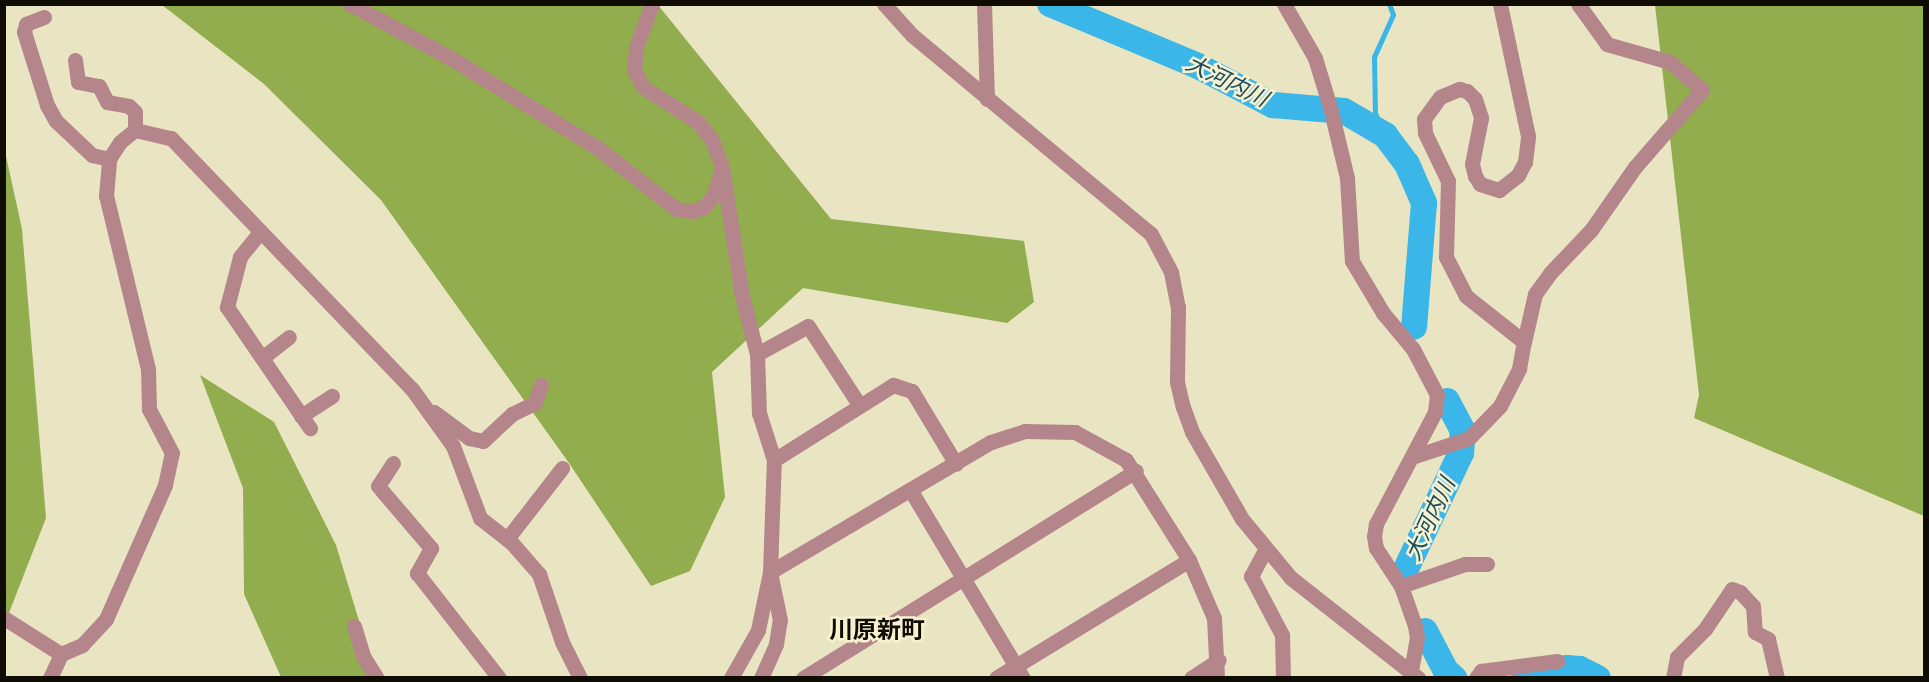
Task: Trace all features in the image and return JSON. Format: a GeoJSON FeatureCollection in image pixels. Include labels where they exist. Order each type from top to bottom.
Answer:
{"type":"FeatureCollection","features":[{"type":"Feature","properties":{"kind":"street"},"geometry":{"type":"LineString","coordinates":[[350,4],[449,57],[598,149],[676,209],[693,211],[704,207],[714,195],[722,168]]}},
{"type":"Feature","properties":{"kind":"street"},"geometry":{"type":"LineString","coordinates":[[651,4],[636,48],[634,70],[643,87],[698,122],[712,140],[722,168],[742,296],[758,354],[759,413],[774,460],[770,572],[758,630],[731,678]]}},
{"type":"Feature","properties":{"kind":"street"},"geometry":{"type":"LineString","coordinates":[[884,4],[912,35],[1151,234],[1171,272],[1176,296],[1177,382],[1183,407],[1192,432],[1242,519],[1264,550],[1291,578],[1414,675]]}},
{"type":"Feature","properties":{"kind":"street"},"geometry":{"type":"LineString","coordinates":[[984,4],[987,99]]}},
{"type":"Feature","properties":{"kind":"street"},"geometry":{"type":"LineString","coordinates":[[1284,4],[1315,58],[1331,112],[1347,177],[1352,261],[1383,313],[1413,350],[1437,394],[1435,412],[1376,524],[1374,536],[1376,548],[1401,586],[1417,637],[1414,675]]}},
{"type":"Feature","properties":{"kind":"street"},"geometry":{"type":"LineString","coordinates":[[1500,4],[1528,136],[1525,162],[1518,175],[1499,190],[1480,184],[1475,176],[1472,164],[1481,118],[1475,99],[1467,91],[1448,92],[1431,105],[1424,119],[1425,133],[1448,181],[1446,257],[1454,280],[1466,296],[1524,342]]}},
{"type":"Feature","properties":{"kind":"street"},"geometry":{"type":"LineString","coordinates":[[1412,457],[1464,440],[1500,406],[1519,369],[1535,294],[1551,272],[1591,230],[1635,167],[1702,90],[1670,62],[1607,44],[1578,4]]}},
{"type":"Feature","properties":{"kind":"street"},"geometry":{"type":"LineString","coordinates":[[44,17],[26,24],[24,32],[47,105],[56,121],[92,155],[109,159]]}},
{"type":"Feature","properties":{"kind":"street"},"geometry":{"type":"LineString","coordinates":[[50,678],[62,654],[82,645],[106,619],[165,485],[172,453],[149,409],[148,369],[106,196],[109,159],[135,130],[135,112],[129,106],[107,102],[99,86],[78,82],[75,60]]}},
{"type":"Feature","properties":{"kind":"street"},"geometry":{"type":"LineString","coordinates":[[135,130],[171,138],[422,404],[453,446],[480,518],[507,539],[539,574],[562,642],[580,678]]}},
{"type":"Feature","properties":{"kind":"street"},"geometry":{"type":"LineString","coordinates":[[260,232],[240,257],[227,307],[306,422],[332,396]]}},
{"type":"Feature","properties":{"kind":"street"},"geometry":{"type":"LineString","coordinates":[[758,354],[808,326],[860,406]]}},
{"type":"Feature","properties":{"kind":"street"},"geometry":{"type":"LineString","coordinates":[[262,358],[289,338]]}},
{"type":"Feature","properties":{"kind":"street"},"geometry":{"type":"LineString","coordinates":[[422,404],[469,438],[483,441],[512,414],[536,404],[541,385]]}},
{"type":"Feature","properties":{"kind":"street"},"geometry":{"type":"LineString","coordinates":[[774,460],[893,385],[912,391],[956,464]]}},
{"type":"Feature","properties":{"kind":"street"},"geometry":{"type":"LineString","coordinates":[[770,572],[991,442],[1024,431],[1075,432],[1110,448],[1136,471],[1189,560],[1214,618],[1219,660],[1217,678]]}},
{"type":"Feature","properties":{"kind":"street"},"geometry":{"type":"LineString","coordinates":[[393,464],[378,486],[431,548],[417,573],[499,678]]}},
{"type":"Feature","properties":{"kind":"street"},"geometry":{"type":"LineString","coordinates":[[507,539],[562,468]]}},
{"type":"Feature","properties":{"kind":"street"},"geometry":{"type":"LineString","coordinates":[[805,677],[1136,471]]}},
{"type":"Feature","properties":{"kind":"street"},"geometry":{"type":"LineString","coordinates":[[911,491],[1020,671]]}},
{"type":"Feature","properties":{"kind":"street"},"geometry":{"type":"LineString","coordinates":[[1264,550],[1251,576],[1282,635],[1283,678]]}},
{"type":"Feature","properties":{"kind":"street"},"geometry":{"type":"LineString","coordinates":[[996,678],[1020,671],[1189,560]]}},
{"type":"Feature","properties":{"kind":"street"},"geometry":{"type":"LineString","coordinates":[[1401,586],[1465,564],[1487,564]]}},
{"type":"Feature","properties":{"kind":"street"},"geometry":{"type":"LineString","coordinates":[[761,678],[776,644],[780,620],[770,572]]}},
{"type":"Feature","properties":{"kind":"street"},"geometry":{"type":"LineString","coordinates":[[1673,678],[1677,657],[1705,629],[1731,589],[1740,592],[1753,606],[1755,632],[1768,639],[1778,678]]}},
{"type":"Feature","properties":{"kind":"street"},"geometry":{"type":"LineString","coordinates":[[4,618],[62,654]]}},
{"type":"Feature","properties":{"kind":"street"},"geometry":{"type":"LineString","coordinates":[[354,626],[363,656],[377,678]]}},
{"type":"Feature","properties":{"kind":"street"},"geometry":{"type":"LineString","coordinates":[[1191,678],[1219,660]]}},
{"type":"Feature","properties":{"kind":"street"},"geometry":{"type":"LineString","coordinates":[[1477,676],[1481,671],[1557,661]]}},
{"type":"Feature","properties":{"kind":"green space"},"geometry":{"type":"Polygon","coordinates":[[[162,5],[658,5],[831,219],[1024,241],[1034,302],[1007,323],[803,288],[712,372],[725,497],[690,571],[651,586],[569,463],[381,200],[264,84],[162,5]]]}},
{"type":"Feature","properties":{"kind":"green space"},"geometry":{"type":"Polygon","coordinates":[[[1655,5],[1924,5],[1924,516],[1694,418],[1699,395],[1655,5]]]}},
{"type":"Feature","properties":{"kind":"green space"},"geometry":{"type":"Polygon","coordinates":[[[4,147],[22,229],[46,518],[5,623],[4,147]]]}},
{"type":"Feature","properties":{"kind":"green space"},"geometry":{"type":"Polygon","coordinates":[[[200,375],[274,422],[336,545],[376,677],[281,677],[244,594],[243,488],[200,375]]]}},
{"type":"Feature","properties":{"kind":"waterway","name":"大河内川"},"geometry":{"type":"LineString","coordinates":[[1050,4],[1196,65],[1273,105],[1344,111],[1385,135],[1407,164],[1424,203],[1414,327]]}},
{"type":"Feature","properties":{"kind":"waterway"},"geometry":{"type":"LineString","coordinates":[[1385,135],[1375,114],[1374,57],[1393,15],[1389,4]]}},
{"type":"Feature","properties":{"kind":"waterway","name":"大河内川"},"geometry":{"type":"LineString","coordinates":[[1405,571],[1461,453],[1463,431],[1447,401]]}},
{"type":"Feature","properties":{"kind":"waterway","name":"大河内川"},"geometry":{"type":"LineString","coordinates":[[1425,631],[1446,671],[1454,678]]}},
{"type":"Feature","properties":{"kind":"waterway","name":"大河内川"},"geometry":{"type":"LineString","coordinates":[[1524,678],[1567,668],[1580,669],[1598,678]]}},
{"type":"Feature","properties":{"kind":"district","name":"川原新町"},"geometry":{"type":"Point","coordinates":[877,630]}}]}
